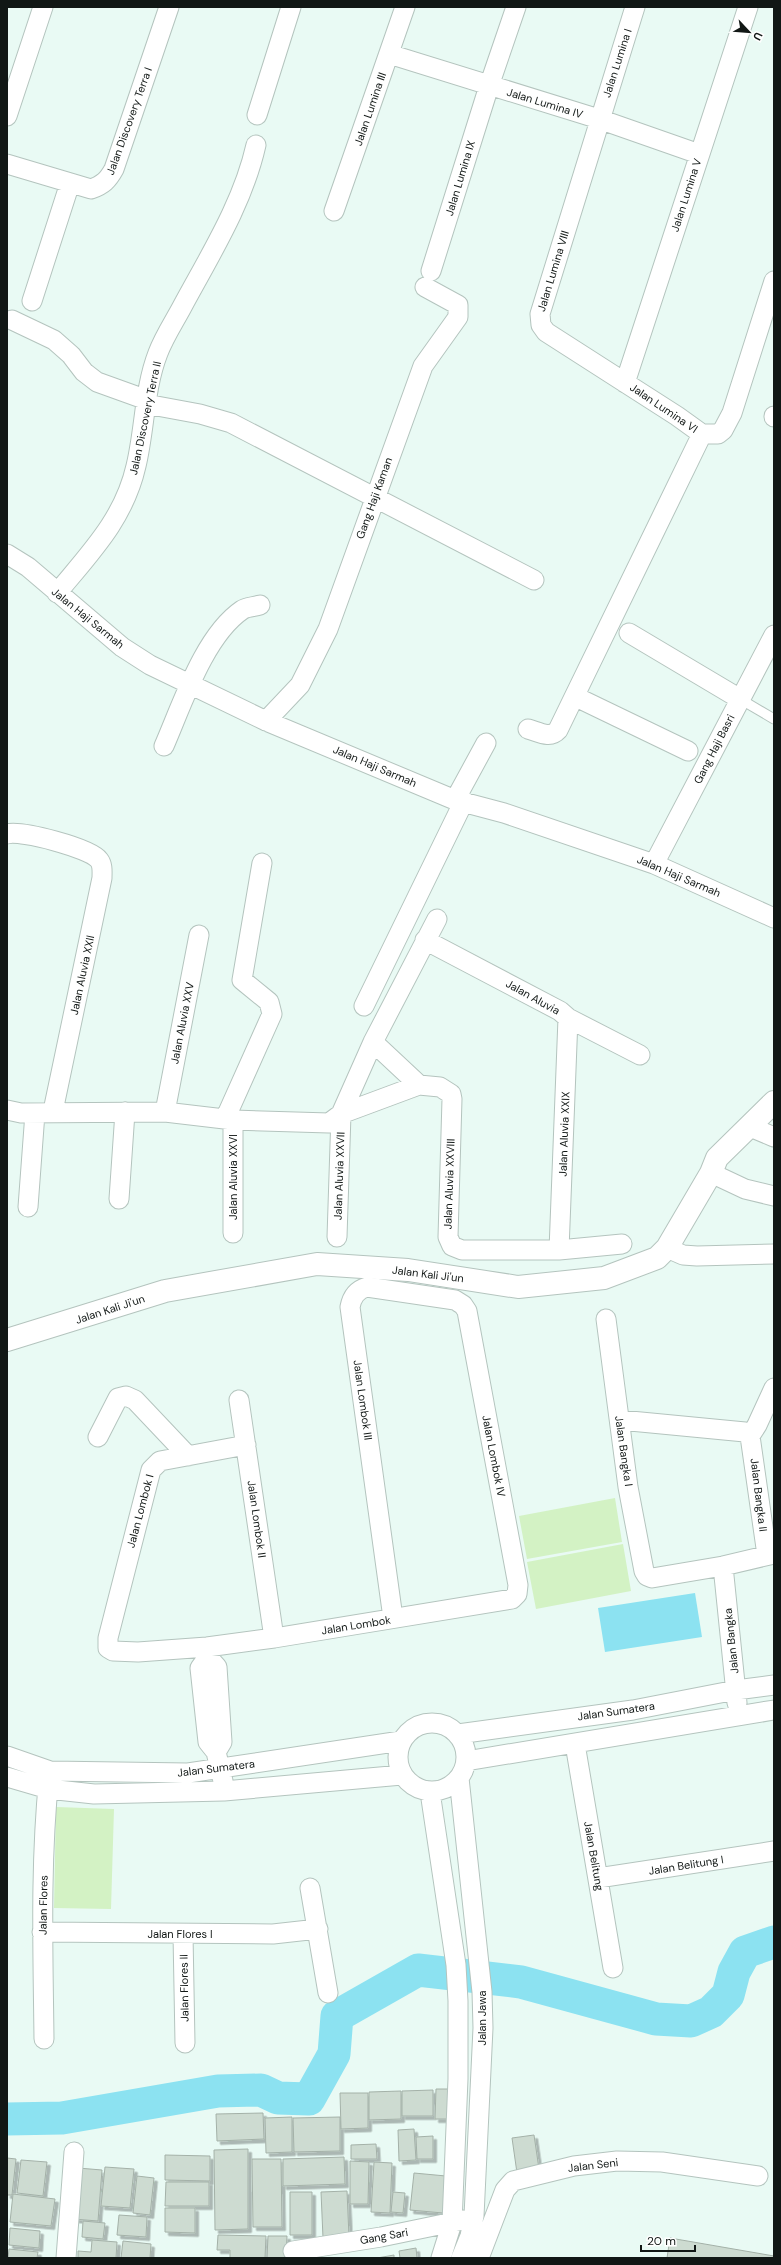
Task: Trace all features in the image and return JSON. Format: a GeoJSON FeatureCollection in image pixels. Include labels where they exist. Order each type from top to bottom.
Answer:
{"type":"FeatureCollection","features":[{"type":"Feature","properties":{"kind":"street"},"geometry":{"type":"LineString","coordinates":[[7,116],[43,7]]}},
{"type":"Feature","properties":{"kind":"street","name":"Jalan Discovery Terra I"},"geometry":{"type":"LineString","coordinates":[[7,164],[91,189],[101,186],[110,176],[169,7]]}},
{"type":"Feature","properties":{"kind":"street"},"geometry":{"type":"LineString","coordinates":[[257,115],[290,7]]}},
{"type":"Feature","properties":{"kind":"street","name":"Jalan Lumina III"},"geometry":{"type":"LineString","coordinates":[[334,211],[404,7]]}},
{"type":"Feature","properties":{"kind":"street","name":"Jalan Lumina IX"},"geometry":{"type":"LineString","coordinates":[[428,279],[488,86],[516,7]]}},
{"type":"Feature","properties":{"kind":"street","name":"Jalan Lumina I"},"geometry":{"type":"LineString","coordinates":[[600,119],[635,7]]}},
{"type":"Feature","properties":{"kind":"street","name":"Jalan Lumina V"},"geometry":{"type":"LineString","coordinates":[[625,383],[748,7]]}},
{"type":"Feature","properties":{"kind":"street","name":"Jalan Lumina IV"},"geometry":{"type":"LineString","coordinates":[[389,54],[488,86],[600,119],[699,154]]}},
{"type":"Feature","properties":{"kind":"street","name":"Jalan Lumina VIII"},"geometry":{"type":"LineString","coordinates":[[600,119],[540,319],[546,332],[625,383]]}},
{"type":"Feature","properties":{"kind":"street","name":"Jalan Discovery Terra II"},"geometry":{"type":"LineString","coordinates":[[57,593],[114,523],[126,497],[136,466],[146,402],[158,353],[228,221],[251,167],[256,145]]}},
{"type":"Feature","properties":{"kind":"street"},"geometry":{"type":"LineString","coordinates":[[32,301],[70,183]]}},
{"type":"Feature","properties":{"kind":"street","name":"Gang Haji Kaman"},"geometry":{"type":"LineString","coordinates":[[266,721],[300,685],[328,629],[423,366],[458,317],[458,305],[428,279]]}},
{"type":"Feature","properties":{"kind":"street"},"geometry":{"type":"LineString","coordinates":[[528,729],[549,735],[554,734],[576,697],[702,434],[718,434],[726,424],[774,281]]}},
{"type":"Feature","properties":{"kind":"street"},"geometry":{"type":"LineString","coordinates":[[12,320],[54,340],[71,355],[84,372],[97,382],[146,402],[200,414],[231,423],[375,496],[534,580]]}},
{"type":"Feature","properties":{"kind":"street","name":"Jalan Lumina VI"},"geometry":{"type":"LineString","coordinates":[[625,383],[702,434]]}},
{"type":"Feature","properties":{"kind":"street","name":"Jalan Haji Sarmah"},"geometry":{"type":"LineString","coordinates":[[7,554],[28,567],[122,647],[150,665],[266,721],[459,800],[654,864],[774,918]]}},
{"type":"Feature","properties":{"kind":"street"},"geometry":{"type":"LineString","coordinates":[[164,746],[196,669],[220,633],[242,610],[260,605]]}},
{"type":"Feature","properties":{"kind":"street"},"geometry":{"type":"LineString","coordinates":[[629,633],[740,699]]}},
{"type":"Feature","properties":{"kind":"street","name":"Gang Haji Basri"},"geometry":{"type":"LineString","coordinates":[[654,864],[774,635]]}},
{"type":"Feature","properties":{"kind":"street"},"geometry":{"type":"LineString","coordinates":[[576,697],[688,751]]}},
{"type":"Feature","properties":{"kind":"street"},"geometry":{"type":"LineString","coordinates":[[364,1006],[486,743]]}},
{"type":"Feature","properties":{"kind":"street","name":"Jalan Aluvia XXII"},"geometry":{"type":"LineString","coordinates":[[7,834],[22,833],[80,850],[98,859],[102,867],[102,878],[44,1112]]}},
{"type":"Feature","properties":{"kind":"street"},"geometry":{"type":"LineString","coordinates":[[229,1120],[272,1014],[269,1002],[242,980],[262,863]]}},
{"type":"Feature","properties":{"kind":"street"},"geometry":{"type":"LineString","coordinates":[[341,1114],[373,1042],[437,919]]}},
{"type":"Feature","properties":{"kind":"street","name":"Jalan Aluvia XXV"},"geometry":{"type":"LineString","coordinates":[[165,1112],[199,935]]}},
{"type":"Feature","properties":{"kind":"street","name":"Jalan Aluvia"},"geometry":{"type":"LineString","coordinates":[[425,940],[560,1011],[568,1018],[640,1055]]}},
{"type":"Feature","properties":{"kind":"street","name":"Jalan Aluvia XXIX"},"geometry":{"type":"LineString","coordinates":[[559,1250],[568,1018]]}},
{"type":"Feature","properties":{"kind":"street"},"geometry":{"type":"LineString","coordinates":[[373,1042],[419,1085]]}},
{"type":"Feature","properties":{"kind":"street","name":"Jalan Aluvia XXVIII"},"geometry":{"type":"LineString","coordinates":[[7,1110],[44,1112],[165,1112],[229,1120],[329,1123],[341,1114],[419,1085],[440,1087],[451,1094],[449,1242],[456,1249],[462,1250],[559,1250]]}},
{"type":"Feature","properties":{"kind":"street","name":"Jalan Kali Ji'un"},"geometry":{"type":"LineString","coordinates":[[7,1340],[164,1292],[317,1264],[408,1270],[518,1287],[604,1278],[657,1258],[667,1248],[717,1158],[774,1102]]}},
{"type":"Feature","properties":{"kind":"street"},"geometry":{"type":"LineString","coordinates":[[28,1207],[44,1112]]}},
{"type":"Feature","properties":{"kind":"street"},"geometry":{"type":"LineString","coordinates":[[119,1199],[125,1112]]}},
{"type":"Feature","properties":{"kind":"street","name":"Jalan Aluvia XXVII"},"geometry":{"type":"LineString","coordinates":[[336,1237],[341,1114]]}},
{"type":"Feature","properties":{"kind":"street","name":"Jalan Aluvia XXVI"},"geometry":{"type":"LineString","coordinates":[[229,1120],[233,1233]]}},
{"type":"Feature","properties":{"kind":"street"},"geometry":{"type":"LineString","coordinates":[[748,1126],[774,1137]]}},
{"type":"Feature","properties":{"kind":"street"},"geometry":{"type":"LineString","coordinates":[[710,1173],[745,1189],[774,1196]]}},
{"type":"Feature","properties":{"kind":"street"},"geometry":{"type":"LineString","coordinates":[[559,1250],[622,1244]]}},
{"type":"Feature","properties":{"kind":"street"},"geometry":{"type":"LineString","coordinates":[[667,1248],[683,1255],[697,1256],[774,1254]]}},
{"type":"Feature","properties":{"kind":"street","name":"Jalan Lombok III"},"geometry":{"type":"LineString","coordinates":[[393,1618],[350,1307],[351,1299],[358,1290],[367,1287],[455,1300],[463,1305]]}},
{"type":"Feature","properties":{"kind":"street","name":"Jalan Lombok IV"},"geometry":{"type":"LineString","coordinates":[[463,1305],[467,1312],[518,1585],[515,1597],[506,1601]]}},
{"type":"Feature","properties":{"kind":"street","name":"Jalan Bangka I"},"geometry":{"type":"LineString","coordinates":[[606,1319],[628,1487],[644,1570],[647,1576],[652,1578],[723,1566]]}},
{"type":"Feature","properties":{"kind":"street"},"geometry":{"type":"LineString","coordinates":[[620,1420],[745,1432],[750,1436],[757,1425],[774,1388]]}},
{"type":"Feature","properties":{"kind":"street"},"geometry":{"type":"LineString","coordinates":[[98,1437],[118,1398],[126,1396],[135,1400],[188,1456]]}},
{"type":"Feature","properties":{"kind":"street","name":"Jalan Lombok II"},"geometry":{"type":"LineString","coordinates":[[239,1400],[274,1638]]}},
{"type":"Feature","properties":{"kind":"street","name":"Jalan Bangka II"},"geometry":{"type":"LineString","coordinates":[[750,1436],[770,1555]]}},
{"type":"Feature","properties":{"kind":"street","name":"Jalan Lombok I"},"geometry":{"type":"LineString","coordinates":[[108,1648],[109,1631],[148,1476],[155,1464],[160,1461],[246,1445]]}},
{"type":"Feature","properties":{"kind":"street"},"geometry":{"type":"LineString","coordinates":[[723,1566],[770,1555]]}},
{"type":"Feature","properties":{"kind":"street","name":"Jalan Bangka"},"geometry":{"type":"LineString","coordinates":[[723,1566],[739,1716]]}},
{"type":"Feature","properties":{"kind":"street","name":"Jalan Lombok"},"geometry":{"type":"LineString","coordinates":[[108,1648],[115,1651],[138,1652],[207,1652],[274,1638],[506,1601]]}},
{"type":"Feature","properties":{"kind":"street"},"geometry":{"type":"LineString","coordinates":[[207,1652],[217,1666],[222,1742],[218,1761],[224,1791]]}},
{"type":"Feature","properties":{"kind":"street","name":"Jalan Sumatera"},"geometry":{"type":"LineString","coordinates":[[458,1734],[633,1710],[736,1690],[774,1685]]}},
{"type":"Feature","properties":{"kind":"street"},"geometry":{"type":"LineString","coordinates":[[463,1770],[466,1752],[458,1734],[442,1724],[428,1723],[414,1727],[401,1741],[397,1758],[402,1775],[414,1787],[430,1792],[446,1788],[463,1770],[575,1744],[774,1710]]}},
{"type":"Feature","properties":{"kind":"street","name":"Jalan Sumatera"},"geometry":{"type":"LineString","coordinates":[[7,1777],[49,1780],[188,1774],[218,1761],[401,1741]]}},
{"type":"Feature","properties":{"kind":"street","name":"Jalan Belitung"},"geometry":{"type":"LineString","coordinates":[[575,1744],[612,1968]]}},
{"type":"Feature","properties":{"kind":"street","name":"Jalan Sumatera"},"geometry":{"type":"LineString","coordinates":[[7,1756],[49,1780],[94,1794],[224,1791],[402,1775]]}},
{"type":"Feature","properties":{"kind":"street","name":"Jalan Jawa"},"geometry":{"type":"LineString","coordinates":[[461,2258],[470,2236],[474,2216],[482,2000],[463,1770]]}},
{"type":"Feature","properties":{"kind":"street","name":"Jalan Flores"},"geometry":{"type":"LineString","coordinates":[[44,2039],[42,1932],[44,1829],[49,1780]]}},
{"type":"Feature","properties":{"kind":"street"},"geometry":{"type":"LineString","coordinates":[[430,1792],[456,1965],[458,2005],[458,2079],[452,2223],[441,2258]]}},
{"type":"Feature","properties":{"kind":"street","name":"Jalan Belitung I"},"geometry":{"type":"LineString","coordinates":[[598,1878],[774,1851]]}},
{"type":"Feature","properties":{"kind":"street"},"geometry":{"type":"LineString","coordinates":[[310,1888],[328,1993]]}},
{"type":"Feature","properties":{"kind":"street","name":"Jalan Flores I"},"geometry":{"type":"LineString","coordinates":[[42,1932],[273,1934],[318,1929]]}},
{"type":"Feature","properties":{"kind":"street","name":"Jalan Flores II"},"geometry":{"type":"LineString","coordinates":[[183,1934],[185,2043]]}},
{"type":"Feature","properties":{"kind":"street"},"geometry":{"type":"LineString","coordinates":[[458,2005],[482,2000]]}},
{"type":"Feature","properties":{"kind":"street"},"geometry":{"type":"LineString","coordinates":[[66,2258],[74,2152]]}},
{"type":"Feature","properties":{"kind":"street","name":"Jalan Seni"},"geometry":{"type":"LineString","coordinates":[[479,2258],[505,2190],[513,2181],[574,2166],[617,2161],[662,2162],[758,2176]]}},
{"type":"Feature","properties":{"kind":"street","name":"Gang Sari"},"geometry":{"type":"LineString","coordinates":[[294,2251],[381,2237],[452,2223],[474,2216]]}},
{"type":"Feature","properties":{"kind":"lane"},"geometry":{"type":"LineString","coordinates":[[740,699],[774,719]]}},
{"type":"Feature","properties":{"kind":"green space"},"geometry":{"type":"Polygon","coordinates":[[[615,1498],[622,1542],[527,1559],[519,1516],[615,1498]]]}},
{"type":"Feature","properties":{"kind":"green space"},"geometry":{"type":"Polygon","coordinates":[[[623,1544],[631,1591],[536,1609],[527,1562],[623,1544]]]}},
{"type":"Feature","properties":{"kind":"green space"},"geometry":{"type":"Polygon","coordinates":[[[56,1807],[114,1809],[111,1909],[54,1908],[56,1807]]]}},
{"type":"Feature","properties":{"kind":"water"},"geometry":{"type":"Polygon","coordinates":[[[695,1593],[702,1637],[605,1652],[598,1608],[695,1593]]]}},
{"type":"Feature","properties":{"kind":"building"},"geometry":{"type":"Polygon","coordinates":[[[436,2089],[450,2089],[449,2119],[435,2119],[436,2089]]]}},
{"type":"Feature","properties":{"kind":"building"},"geometry":{"type":"Polygon","coordinates":[[[433,2090],[433,2116],[402,2116],[402,2091],[433,2090]]]}},
{"type":"Feature","properties":{"kind":"building"},"geometry":{"type":"Polygon","coordinates":[[[401,2091],[401,2119],[369,2120],[369,2092],[401,2091]]]}},
{"type":"Feature","properties":{"kind":"building"},"geometry":{"type":"Polygon","coordinates":[[[340,2093],[368,2093],[368,2128],[341,2129],[340,2093]]]}},
{"type":"Feature","properties":{"kind":"building"},"geometry":{"type":"Polygon","coordinates":[[[263,2113],[264,2139],[217,2141],[216,2114],[263,2113]]]}},
{"type":"Feature","properties":{"kind":"building"},"geometry":{"type":"Polygon","coordinates":[[[292,2117],[292,2152],[266,2153],[265,2118],[292,2117]]]}},
{"type":"Feature","properties":{"kind":"building"},"geometry":{"type":"Polygon","coordinates":[[[340,2117],[340,2151],[294,2152],[293,2118],[340,2117]]]}},
{"type":"Feature","properties":{"kind":"building"},"geometry":{"type":"Polygon","coordinates":[[[414,2129],[416,2160],[399,2161],[398,2130],[414,2129]]]}},
{"type":"Feature","properties":{"kind":"building"},"geometry":{"type":"Polygon","coordinates":[[[534,2135],[539,2169],[517,2173],[512,2138],[534,2135]]]}},
{"type":"Feature","properties":{"kind":"building"},"geometry":{"type":"Polygon","coordinates":[[[433,2136],[433,2159],[417,2159],[416,2137],[433,2136]]]}},
{"type":"Feature","properties":{"kind":"building"},"geometry":{"type":"Polygon","coordinates":[[[376,2144],[377,2159],[351,2159],[351,2145],[376,2144]]]}},
{"type":"Feature","properties":{"kind":"building"},"geometry":{"type":"Polygon","coordinates":[[[248,2149],[248,2229],[215,2230],[214,2150],[248,2149]]]}},
{"type":"Feature","properties":{"kind":"building"},"geometry":{"type":"Polygon","coordinates":[[[165,2155],[210,2156],[210,2181],[165,2180],[165,2155]]]}},
{"type":"Feature","properties":{"kind":"building"},"geometry":{"type":"Polygon","coordinates":[[[344,2157],[345,2184],[283,2186],[283,2159],[344,2157]]]}},
{"type":"Feature","properties":{"kind":"building"},"geometry":{"type":"Polygon","coordinates":[[[7,2158],[16,2159],[12,2195],[7,2195],[7,2158]]]}},
{"type":"Feature","properties":{"kind":"building"},"geometry":{"type":"Polygon","coordinates":[[[252,2159],[281,2159],[282,2227],[253,2227],[252,2159]]]}},
{"type":"Feature","properties":{"kind":"building"},"geometry":{"type":"Polygon","coordinates":[[[21,2160],[47,2162],[43,2196],[17,2193],[21,2160]]]}},
{"type":"Feature","properties":{"kind":"building"},"geometry":{"type":"Polygon","coordinates":[[[350,2161],[369,2162],[368,2204],[350,2204],[350,2161]]]}},
{"type":"Feature","properties":{"kind":"building"},"geometry":{"type":"Polygon","coordinates":[[[374,2162],[392,2163],[390,2213],[371,2212],[374,2162]]]}},
{"type":"Feature","properties":{"kind":"building"},"geometry":{"type":"Polygon","coordinates":[[[105,2167],[134,2169],[130,2208],[101,2206],[105,2167]]]}},
{"type":"Feature","properties":{"kind":"building"},"geometry":{"type":"Polygon","coordinates":[[[78,2168],[102,2170],[98,2221],[73,2219],[78,2168]]]}},
{"type":"Feature","properties":{"kind":"building"},"geometry":{"type":"Polygon","coordinates":[[[414,2173],[446,2176],[443,2213],[410,2210],[414,2173]]]}},
{"type":"Feature","properties":{"kind":"building"},"geometry":{"type":"Polygon","coordinates":[[[137,2176],[154,2178],[150,2215],[133,2213],[137,2176]]]}},
{"type":"Feature","properties":{"kind":"building"},"geometry":{"type":"Polygon","coordinates":[[[166,2182],[209,2182],[209,2206],[165,2206],[166,2182]]]}},
{"type":"Feature","properties":{"kind":"building"},"geometry":{"type":"Polygon","coordinates":[[[347,2191],[349,2237],[323,2238],[321,2192],[347,2191]]]}},
{"type":"Feature","properties":{"kind":"building"},"geometry":{"type":"Polygon","coordinates":[[[290,2192],[312,2192],[312,2235],[290,2235],[290,2192]]]}},
{"type":"Feature","properties":{"kind":"building"},"geometry":{"type":"Polygon","coordinates":[[[393,2192],[405,2193],[403,2213],[391,2212],[393,2192]]]}},
{"type":"Feature","properties":{"kind":"building"},"geometry":{"type":"Polygon","coordinates":[[[13,2194],[55,2199],[51,2226],[10,2222],[13,2194]]]}},
{"type":"Feature","properties":{"kind":"building"},"geometry":{"type":"Polygon","coordinates":[[[165,2208],[195,2208],[195,2233],[165,2232],[165,2208]]]}},
{"type":"Feature","properties":{"kind":"building"},"geometry":{"type":"Polygon","coordinates":[[[119,2215],[147,2217],[146,2237],[117,2235],[119,2215]]]}},
{"type":"Feature","properties":{"kind":"building"},"geometry":{"type":"Polygon","coordinates":[[[83,2221],[105,2223],[103,2239],[82,2237],[83,2221]]]}},
{"type":"Feature","properties":{"kind":"building"},"geometry":{"type":"Polygon","coordinates":[[[10,2228],[40,2231],[39,2248],[9,2245],[10,2228]]]}},
{"type":"Feature","properties":{"kind":"building"},"geometry":{"type":"Polygon","coordinates":[[[218,2235],[266,2236],[265,2258],[230,2258],[230,2250],[217,2250],[218,2235]]]}},
{"type":"Feature","properties":{"kind":"building"},"geometry":{"type":"Polygon","coordinates":[[[268,2236],[287,2236],[286,2258],[267,2258],[268,2236]]]}},
{"type":"Feature","properties":{"kind":"building"},"geometry":{"type":"Polygon","coordinates":[[[670,2238],[774,2256],[774,2258],[667,2258],[670,2238]]]}},
{"type":"Feature","properties":{"kind":"building"},"geometry":{"type":"Polygon","coordinates":[[[92,2240],[117,2242],[116,2258],[78,2258],[78,2251],[91,2252],[92,2240]]]}},
{"type":"Feature","properties":{"kind":"building"},"geometry":{"type":"Polygon","coordinates":[[[123,2241],[151,2244],[150,2258],[121,2258],[123,2241]]]}},
{"type":"Feature","properties":{"kind":"building"},"geometry":{"type":"Polygon","coordinates":[[[416,2248],[417,2258],[400,2258],[399,2251],[416,2248]]]}},
{"type":"Feature","properties":{"kind":"building"},"geometry":{"type":"Polygon","coordinates":[[[9,2249],[38,2252],[37,2258],[8,2258],[9,2249]]]}},
{"type":"Feature","properties":{"kind":"building"},"geometry":{"type":"Polygon","coordinates":[[[394,2255],[394,2258],[377,2258],[394,2255]]]}},
{"type":"Feature","properties":{"kind":"waterway"},"geometry":{"type":"LineString","coordinates":[[7,2119],[62,2118],[218,2091],[261,2090],[278,2098],[309,2099],[334,2054],[337,2016],[418,1970],[521,1982],[656,2019],[691,2021],[711,2012],[728,1995],[734,1972],[745,1952],[774,1942]]}}]}
